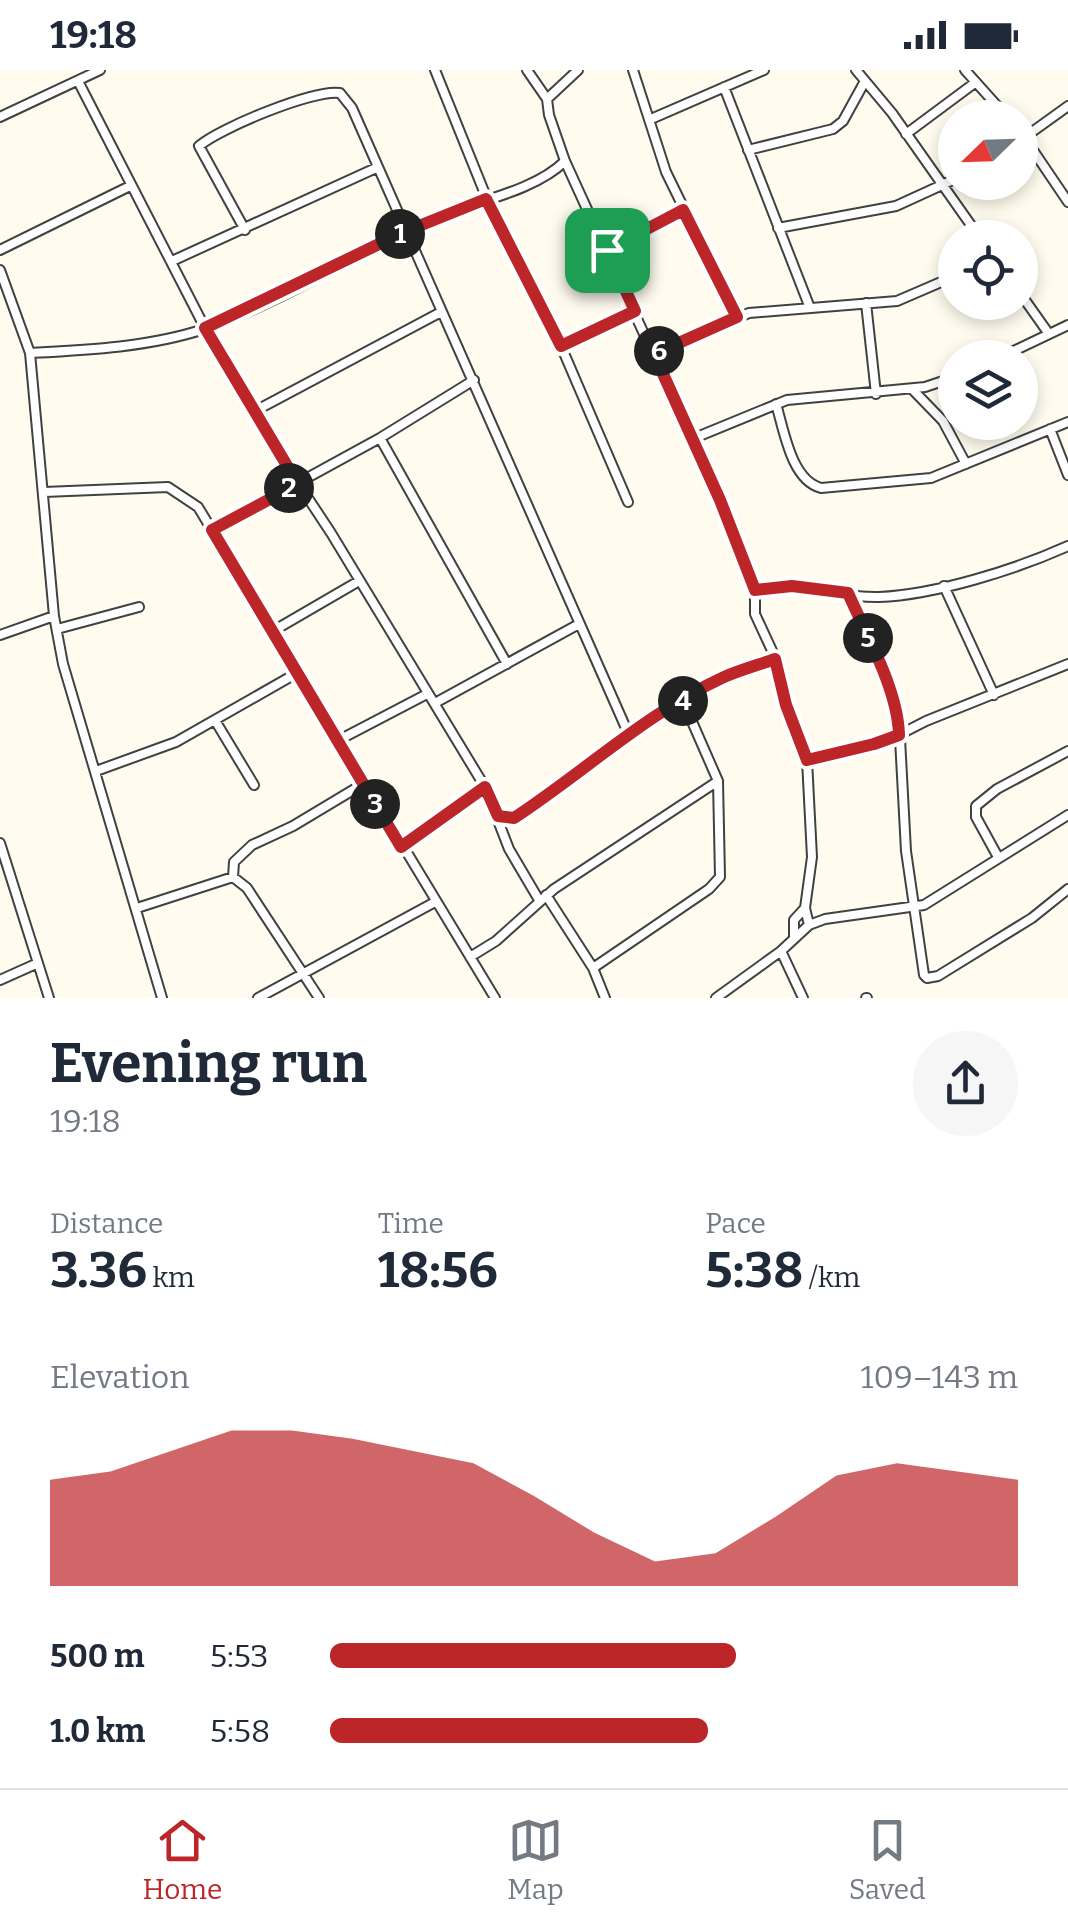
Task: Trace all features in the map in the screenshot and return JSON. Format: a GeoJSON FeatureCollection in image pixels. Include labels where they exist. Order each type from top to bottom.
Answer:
{"type":"FeatureCollection","features":[{"type":"Feature","properties":{"kind":"street"},"geometry":{"type":"LineString","coordinates":[[0,117],[100,70]]}},
{"type":"Feature","properties":{"kind":"street"},"geometry":{"type":"LineString","coordinates":[[435,70],[486,199],[561,346],[628,502]]}},
{"type":"Feature","properties":{"kind":"street"},"geometry":{"type":"LineString","coordinates":[[526,70],[547,100],[548,115],[564,161],[720,500],[755,590],[755,614],[775,659],[786,705],[807,760],[812,856],[804,908],[810,925]]}},
{"type":"Feature","properties":{"kind":"street"},"geometry":{"type":"LineString","coordinates":[[547,100],[578,70]]}},
{"type":"Feature","properties":{"kind":"street"},"geometry":{"type":"LineString","coordinates":[[632,70],[666,172],[737,317]]}},
{"type":"Feature","properties":{"kind":"street"},"geometry":{"type":"LineString","coordinates":[[651,119],[764,70]]}},
{"type":"Feature","properties":{"kind":"street"},"geometry":{"type":"LineString","coordinates":[[856,70],[938,178]]}},
{"type":"Feature","properties":{"kind":"street"},"geometry":{"type":"LineString","coordinates":[[965,70],[992,100]]}},
{"type":"Feature","properties":{"kind":"street"},"geometry":{"type":"LineString","coordinates":[[78,81],[205,328],[485,787],[509,849],[593,968],[605,998]]}},
{"type":"Feature","properties":{"kind":"street"},"geometry":{"type":"LineString","coordinates":[[748,150],[833,130],[843,122],[865,81]]}},
{"type":"Feature","properties":{"kind":"street"},"geometry":{"type":"LineString","coordinates":[[906,134],[976,82]]}},
{"type":"Feature","properties":{"kind":"street"},"geometry":{"type":"LineString","coordinates":[[724,88],[810,308]]}},
{"type":"Feature","properties":{"kind":"street"},"geometry":{"type":"LineString","coordinates":[[245,230],[199,146],[274,109],[330,91],[340,92],[352,108],[629,735]]}},
{"type":"Feature","properties":{"kind":"street"},"geometry":{"type":"LineString","coordinates":[[1038,124],[1068,106]]}},
{"type":"Feature","properties":{"kind":"street"},"geometry":{"type":"LineString","coordinates":[[1038,158],[1068,202]]}},
{"type":"Feature","properties":{"kind":"street"},"geometry":{"type":"LineString","coordinates":[[30,353],[84,350],[205,328],[404,232],[532,182],[564,161]]}},
{"type":"Feature","properties":{"kind":"street"},"geometry":{"type":"LineString","coordinates":[[172,261],[376,168]]}},
{"type":"Feature","properties":{"kind":"street"},"geometry":{"type":"LineString","coordinates":[[0,250],[130,186]]}},
{"type":"Feature","properties":{"kind":"street"},"geometry":{"type":"LineString","coordinates":[[778,228],[896,206],[938,186]]}},
{"type":"Feature","properties":{"kind":"street"},"geometry":{"type":"LineString","coordinates":[[607,250],[683,210]]}},
{"type":"Feature","properties":{"kind":"street"},"geometry":{"type":"LineString","coordinates":[[0,270],[30,353],[54,616],[63,664],[162,998]]}},
{"type":"Feature","properties":{"kind":"street"},"geometry":{"type":"LineString","coordinates":[[654,354],[737,317],[905,299],[938,284]]}},
{"type":"Feature","properties":{"kind":"street"},"geometry":{"type":"LineString","coordinates":[[866,303],[876,394]]}},
{"type":"Feature","properties":{"kind":"street"},"geometry":{"type":"LineString","coordinates":[[561,346],[635,311]]}},
{"type":"Feature","properties":{"kind":"street"},"geometry":{"type":"LineString","coordinates":[[254,411],[441,312]]}},
{"type":"Feature","properties":{"kind":"street"},"geometry":{"type":"LineString","coordinates":[[1038,318],[1049,334]]}},
{"type":"Feature","properties":{"kind":"street"},"geometry":{"type":"LineString","coordinates":[[1036,340],[1068,325]]}},
{"type":"Feature","properties":{"kind":"street"},"geometry":{"type":"LineString","coordinates":[[212,530],[380,438],[474,380]]}},
{"type":"Feature","properties":{"kind":"street"},"geometry":{"type":"LineString","coordinates":[[692,439],[798,397],[876,394],[938,382]]}},
{"type":"Feature","properties":{"kind":"street"},"geometry":{"type":"LineString","coordinates":[[912,389],[943,421],[966,464]]}},
{"type":"Feature","properties":{"kind":"street"},"geometry":{"type":"LineString","coordinates":[[776,404],[798,468],[812,486],[821,488],[919,480],[1068,422]]}},
{"type":"Feature","properties":{"kind":"street"},"geometry":{"type":"LineString","coordinates":[[1050,430],[1068,475]]}},
{"type":"Feature","properties":{"kind":"street"},"geometry":{"type":"LineString","coordinates":[[380,438],[506,664]]}},
{"type":"Feature","properties":{"kind":"street"},"geometry":{"type":"LineString","coordinates":[[44,492],[168,487],[198,508],[495,998]]}},
{"type":"Feature","properties":{"kind":"street"},"geometry":{"type":"LineString","coordinates":[[755,590],[792,586],[875,598],[944,586],[1040,559],[1068,546]]}},
{"type":"Feature","properties":{"kind":"street"},"geometry":{"type":"LineString","coordinates":[[273,631],[359,581]]}},
{"type":"Feature","properties":{"kind":"street"},"geometry":{"type":"LineString","coordinates":[[944,586],[994,695]]}},
{"type":"Feature","properties":{"kind":"street"},"geometry":{"type":"LineString","coordinates":[[848,593],[899,720],[906,851],[924,974],[934,978],[1032,918],[1068,889]]}},
{"type":"Feature","properties":{"kind":"street"},"geometry":{"type":"LineString","coordinates":[[57,630],[139,607]]}},
{"type":"Feature","properties":{"kind":"street"},"geometry":{"type":"LineString","coordinates":[[0,635],[54,616]]}},
{"type":"Feature","properties":{"kind":"street"},"geometry":{"type":"LineString","coordinates":[[435,703],[579,624]]}},
{"type":"Feature","properties":{"kind":"street"},"geometry":{"type":"LineString","coordinates":[[498,816],[514,818],[683,701],[724,677],[775,659]]}},
{"type":"Feature","properties":{"kind":"street"},"geometry":{"type":"LineString","coordinates":[[807,760],[899,735],[1068,664]]}},
{"type":"Feature","properties":{"kind":"street"},"geometry":{"type":"LineString","coordinates":[[96,772],[157,751],[216,722],[297,673]]}},
{"type":"Feature","properties":{"kind":"street"},"geometry":{"type":"LineString","coordinates":[[338,740],[428,694]]}},
{"type":"Feature","properties":{"kind":"street"},"geometry":{"type":"LineString","coordinates":[[593,968],[709,889],[720,877],[718,780],[683,701]]}},
{"type":"Feature","properties":{"kind":"street"},"geometry":{"type":"LineString","coordinates":[[216,722],[254,785]]}},
{"type":"Feature","properties":{"kind":"street"},"geometry":{"type":"LineString","coordinates":[[998,857],[976,817],[976,806],[997,789],[1068,751]]}},
{"type":"Feature","properties":{"kind":"street"},"geometry":{"type":"LineString","coordinates":[[470,956],[496,942],[543,898],[718,780]]}},
{"type":"Feature","properties":{"kind":"street"},"geometry":{"type":"LineString","coordinates":[[233,877],[234,862],[240,854],[362,784]]}},
{"type":"Feature","properties":{"kind":"street"},"geometry":{"type":"LineString","coordinates":[[401,847],[485,787]]}},
{"type":"Feature","properties":{"kind":"street"},"geometry":{"type":"LineString","coordinates":[[716,998],[810,925],[825,919],[914,908],[1068,816]]}},
{"type":"Feature","properties":{"kind":"street"},"geometry":{"type":"LineString","coordinates":[[0,843],[49,998]]}},
{"type":"Feature","properties":{"kind":"street"},"geometry":{"type":"LineString","coordinates":[[137,908],[233,877]]}},
{"type":"Feature","properties":{"kind":"street"},"geometry":{"type":"LineString","coordinates":[[233,877],[247,888],[318,998]]}},
{"type":"Feature","properties":{"kind":"street"},"geometry":{"type":"LineString","coordinates":[[258,998],[435,902]]}},
{"type":"Feature","properties":{"kind":"street"},"geometry":{"type":"LineString","coordinates":[[794,936],[794,920],[804,908]]}},
{"type":"Feature","properties":{"kind":"street"},"geometry":{"type":"LineString","coordinates":[[781,951],[803,998]]}},
{"type":"Feature","properties":{"kind":"street"},"geometry":{"type":"LineString","coordinates":[[0,980],[38,963]]}},
{"type":"Feature","properties":{"kind":"route"},"geometry":{"type":"LineString","coordinates":[[486,199],[561,346],[635,311],[607,250],[683,210],[737,317],[654,354],[720,500],[755,590],[792,586],[848,593],[888,688],[899,720],[899,735],[848,752],[807,760],[786,705],[775,659],[705,688],[629,735],[514,818],[498,816],[485,787],[401,847],[212,530],[298,484],[205,328],[404,232],[486,199]]}}]}
